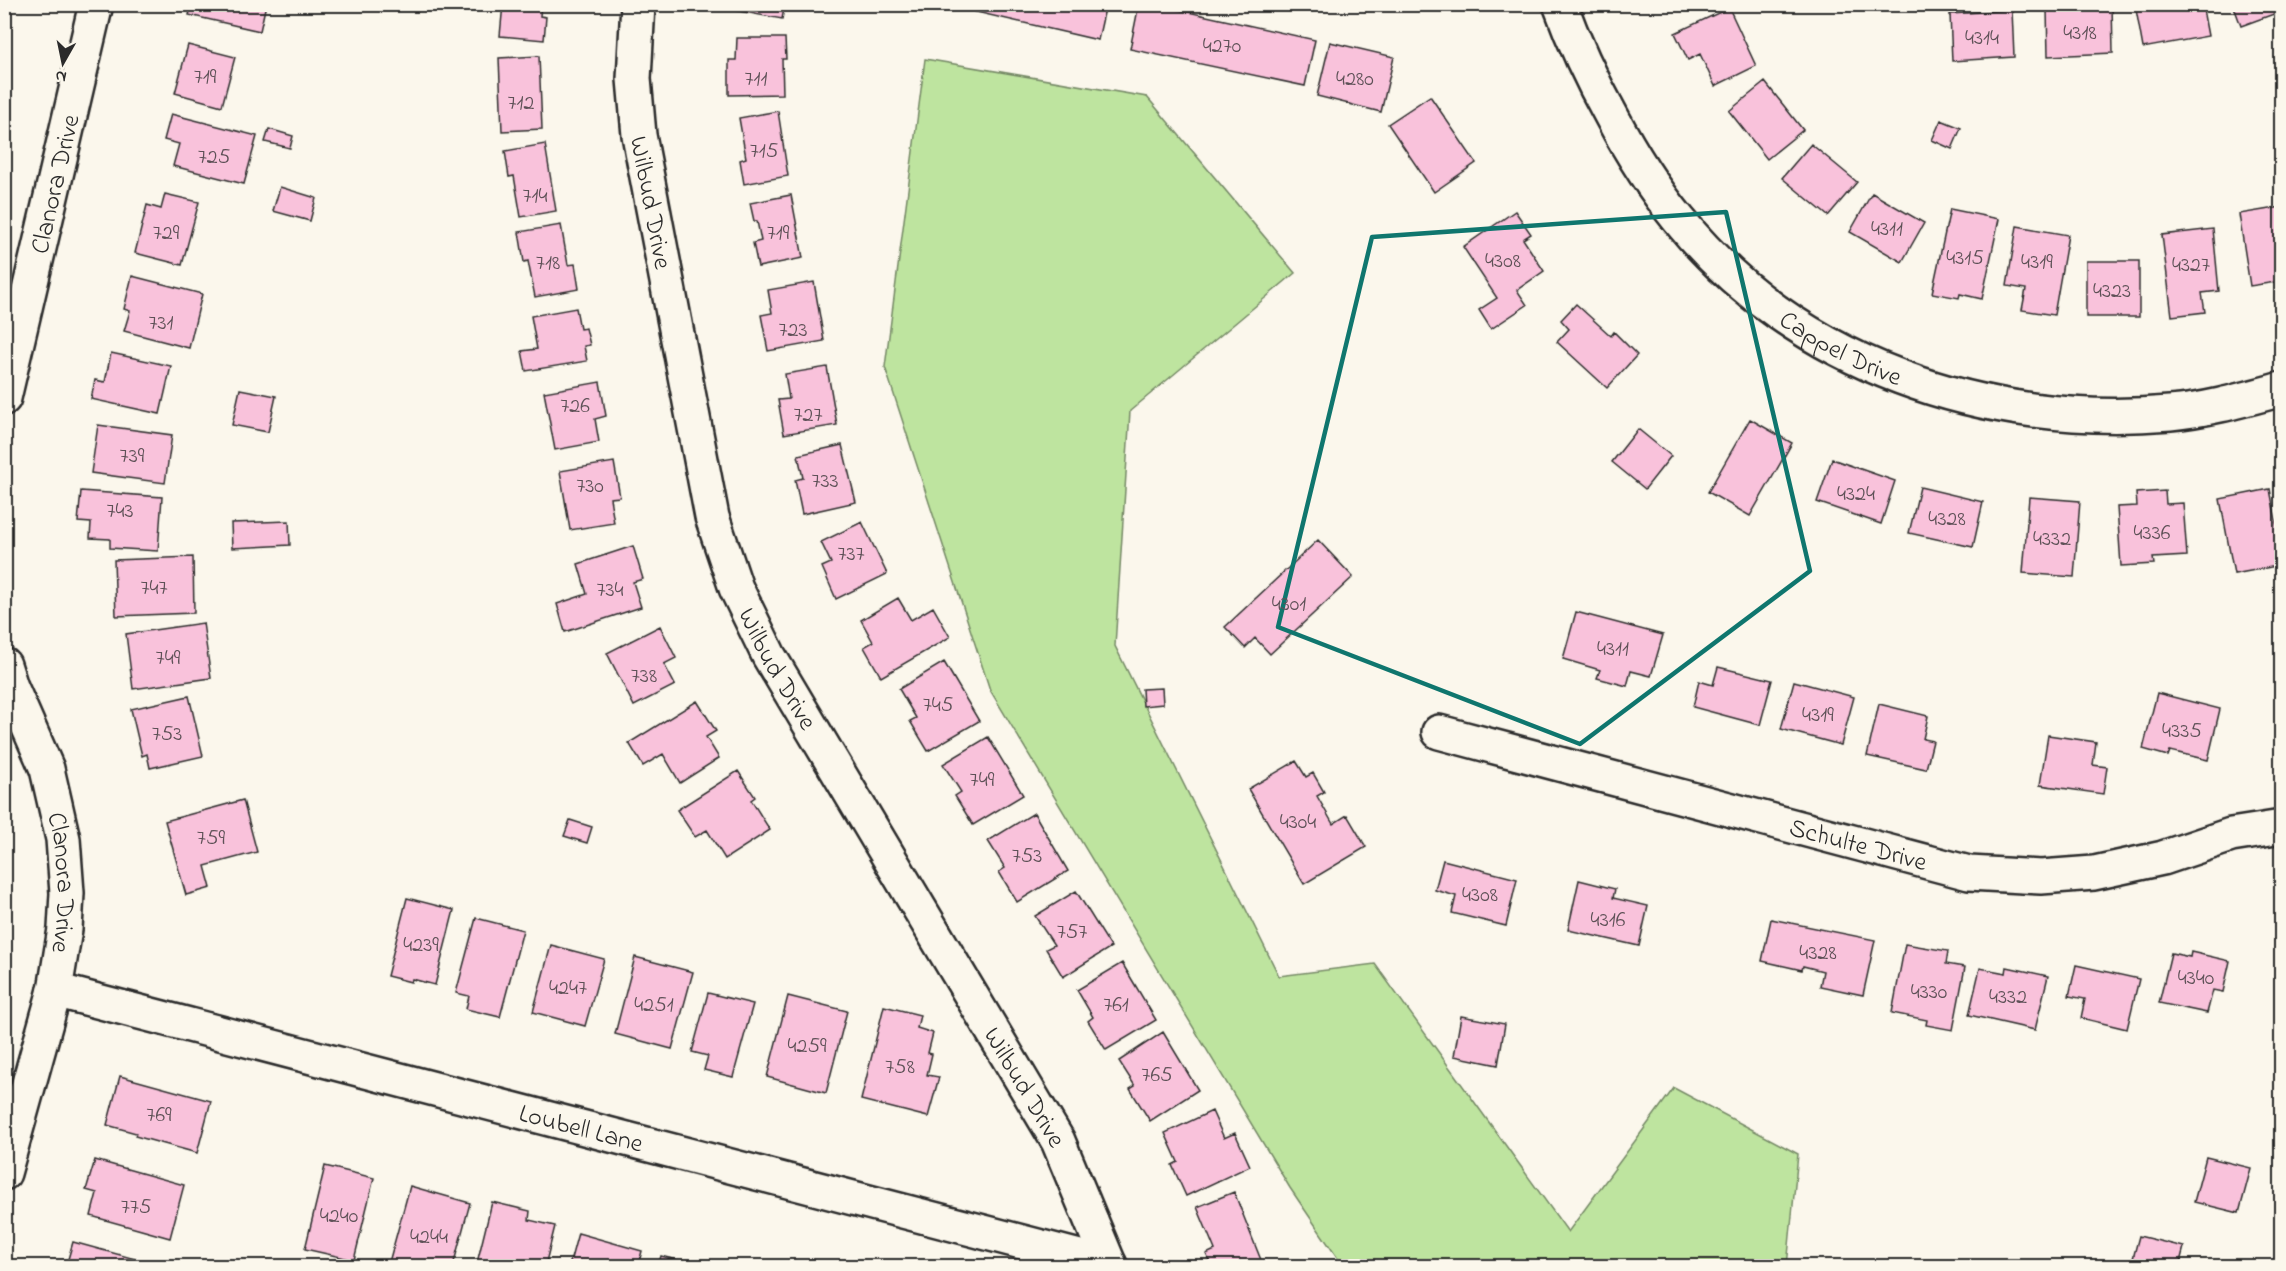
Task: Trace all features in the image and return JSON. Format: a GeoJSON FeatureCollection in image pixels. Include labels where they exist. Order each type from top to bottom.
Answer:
{"type":"FeatureCollection","features":[{"type":"Feature","properties":{"kind":"street","name":"Clanora Drive"},"geometry":{"type":"LineString","coordinates":[[4,398],[96,4]]}},
{"type":"Feature","properties":{"kind":"street","name":"Wilbud Drive"},"geometry":{"type":"LineString","coordinates":[[638,4],[634,79],[639,135],[712,517],[736,588],[770,656],[1058,1141],[1110,1266]]}},
{"type":"Feature","properties":{"kind":"street","name":"Cappel Drive"},"geometry":{"type":"LineString","coordinates":[[1560,4],[1591,80],[1630,152],[1679,220],[1716,261],[1772,308],[1833,347],[1909,381],[1968,400],[2041,412],[2116,416],[2172,413],[2228,404],[2282,389]]}},
{"type":"Feature","properties":{"kind":"street","name":"Clanora Drive"},"geometry":{"type":"LineString","coordinates":[[4,665],[11,687],[47,769],[63,839],[67,893],[65,929],[55,990],[4,1173]]}},
{"type":"Feature","properties":{"kind":"street","name":"Schulte Drive"},"geometry":{"type":"LineString","coordinates":[[1439,732],[1969,873],[2041,877],[2094,873],[2163,858],[2231,834],[2282,827]]}},
{"type":"Feature","properties":{"kind":"street","name":"Loubell Lane"},"geometry":{"type":"LineString","coordinates":[[55,990],[1110,1266]]}},
{"type":"Feature","properties":{"kind":"highlighted area"},"geometry":{"type":"Polygon","coordinates":[[[1726,212],[1810,571],[1580,744],[1278,627],[1372,237],[1726,212]]]}},
{"type":"Feature","properties":{"kind":"green space"},"geometry":{"type":"Polygon","coordinates":[[[925,59],[1147,97],[1295,273],[1130,411],[1115,646],[1279,976],[1375,964],[1568,1232],[1674,1088],[1798,1154],[1787,1266],[1343,1266],[1290,1188],[990,690],[885,367],[925,59]]]}},
{"type":"Feature","properties":{"kind":"building"},"geometry":{"type":"Polygon","coordinates":[[[192,4],[266,4],[260,31],[189,15],[192,4]]]}},
{"type":"Feature","properties":{"kind":"building"},"geometry":{"type":"Polygon","coordinates":[[[503,4],[541,4],[540,16],[546,17],[544,40],[500,36],[503,4]]]}},
{"type":"Feature","properties":{"kind":"building"},"geometry":{"type":"Polygon","coordinates":[[[734,4],[785,4],[782,19],[733,10],[734,4]]]}},
{"type":"Feature","properties":{"kind":"building"},"geometry":{"type":"Polygon","coordinates":[[[942,4],[1106,4],[1098,40],[942,4]]]}},
{"type":"Feature","properties":{"kind":"building"},"geometry":{"type":"Polygon","coordinates":[[[1139,4],[1152,4],[1315,40],[1305,86],[1130,49],[1139,4]]]}},
{"type":"Feature","properties":{"kind":"building"},"geometry":{"type":"Polygon","coordinates":[[[2079,4],[2112,4],[2113,53],[2048,56],[2047,9],[2080,8],[2079,4]]]}},
{"type":"Feature","properties":{"kind":"building"},"geometry":{"type":"Polygon","coordinates":[[[2135,4],[2202,4],[2208,36],[2143,48],[2135,4]]]}},
{"type":"Feature","properties":{"kind":"building"},"geometry":{"type":"Polygon","coordinates":[[[2233,4],[2282,4],[2282,11],[2241,26],[2233,4]]]}},
{"type":"Feature","properties":{"kind":"building"},"geometry":{"type":"Polygon","coordinates":[[[1729,8],[1756,66],[1715,86],[1700,54],[1688,60],[1675,33],[1729,8]]]}},
{"type":"Feature","properties":{"kind":"building"},"geometry":{"type":"Polygon","coordinates":[[[2012,10],[2014,57],[1952,61],[1950,14],[2012,10]]]}},
{"type":"Feature","properties":{"kind":"building"},"geometry":{"type":"Polygon","coordinates":[[[737,38],[785,38],[786,59],[782,59],[783,94],[729,95],[729,60],[736,60],[737,38]]]}},
{"type":"Feature","properties":{"kind":"building"},"geometry":{"type":"Polygon","coordinates":[[[1330,42],[1394,57],[1381,112],[1317,96],[1330,42]]]}},
{"type":"Feature","properties":{"kind":"building"},"geometry":{"type":"Polygon","coordinates":[[[188,45],[235,57],[222,106],[175,93],[188,45]]]}},
{"type":"Feature","properties":{"kind":"building"},"geometry":{"type":"Polygon","coordinates":[[[539,56],[542,129],[502,131],[499,58],[539,56]]]}},
{"type":"Feature","properties":{"kind":"building"},"geometry":{"type":"Polygon","coordinates":[[[1765,82],[1803,130],[1767,159],[1729,111],[1765,82]]]}},
{"type":"Feature","properties":{"kind":"building"},"geometry":{"type":"Polygon","coordinates":[[[1430,96],[1476,163],[1434,192],[1388,124],[1430,96]]]}},
{"type":"Feature","properties":{"kind":"building"},"geometry":{"type":"Polygon","coordinates":[[[778,111],[788,176],[744,184],[740,160],[746,158],[739,118],[778,111]]]}},
{"type":"Feature","properties":{"kind":"building"},"geometry":{"type":"Polygon","coordinates":[[[171,114],[257,136],[244,184],[173,166],[179,144],[164,140],[171,114]]]}},
{"type":"Feature","properties":{"kind":"building"},"geometry":{"type":"Polygon","coordinates":[[[1941,120],[1961,128],[1952,149],[1932,140],[1941,120]]]}},
{"type":"Feature","properties":{"kind":"building"},"geometry":{"type":"Polygon","coordinates":[[[269,129],[293,136],[290,148],[265,142],[269,129]]]}},
{"type":"Feature","properties":{"kind":"building"},"geometry":{"type":"Polygon","coordinates":[[[545,144],[556,211],[521,217],[514,176],[509,177],[505,151],[545,144]]]}},
{"type":"Feature","properties":{"kind":"building"},"geometry":{"type":"Polygon","coordinates":[[[1811,144],[1857,182],[1828,216],[1782,178],[1811,144]]]}},
{"type":"Feature","properties":{"kind":"building"},"geometry":{"type":"Polygon","coordinates":[[[280,187],[316,198],[310,221],[273,211],[280,187]]]}},
{"type":"Feature","properties":{"kind":"building"},"geometry":{"type":"Polygon","coordinates":[[[1872,193],[1924,223],[1902,262],[1850,232],[1872,193]]]}},
{"type":"Feature","properties":{"kind":"building"},"geometry":{"type":"Polygon","coordinates":[[[165,194],[199,202],[182,265],[135,253],[147,205],[161,209],[165,194]]]}},
{"type":"Feature","properties":{"kind":"building"},"geometry":{"type":"Polygon","coordinates":[[[791,195],[803,258],[758,267],[753,243],[761,241],[750,203],[791,195]]]}},
{"type":"Feature","properties":{"kind":"building"},"geometry":{"type":"Polygon","coordinates":[[[2282,207],[2282,281],[2250,286],[2239,214],[2282,207]]]}},
{"type":"Feature","properties":{"kind":"building"},"geometry":{"type":"Polygon","coordinates":[[[1950,209],[1999,219],[1982,299],[1960,294],[1959,298],[1932,293],[1950,209]]]}},
{"type":"Feature","properties":{"kind":"building"},"geometry":{"type":"Polygon","coordinates":[[[1515,211],[1531,234],[1523,239],[1544,271],[1517,290],[1527,305],[1491,329],[1479,310],[1497,298],[1463,247],[1515,211]]]}},
{"type":"Feature","properties":{"kind":"building"},"geometry":{"type":"Polygon","coordinates":[[[561,225],[568,265],[575,264],[579,289],[535,297],[528,261],[524,262],[519,232],[561,225]]]}},
{"type":"Feature","properties":{"kind":"building"},"geometry":{"type":"Polygon","coordinates":[[[2017,226],[2068,235],[2054,315],[2022,310],[2026,289],[2007,286],[2017,226]]]}},
{"type":"Feature","properties":{"kind":"building"},"geometry":{"type":"Polygon","coordinates":[[[2213,229],[2219,291],[2202,293],[2205,312],[2172,316],[2162,235],[2213,229]]]}},
{"type":"Feature","properties":{"kind":"building"},"geometry":{"type":"Polygon","coordinates":[[[2086,261],[2139,261],[2139,317],[2086,317],[2086,261]]]}},
{"type":"Feature","properties":{"kind":"building"},"geometry":{"type":"Polygon","coordinates":[[[132,276],[202,294],[189,348],[124,331],[130,311],[124,309],[132,276]]]}},
{"type":"Feature","properties":{"kind":"building"},"geometry":{"type":"Polygon","coordinates":[[[814,282],[824,341],[768,351],[761,315],[772,313],[768,290],[814,282]]]}},
{"type":"Feature","properties":{"kind":"building"},"geometry":{"type":"Polygon","coordinates":[[[1576,304],[1611,336],[1614,332],[1637,355],[1607,388],[1557,342],[1569,329],[1561,320],[1576,304]]]}},
{"type":"Feature","properties":{"kind":"building"},"geometry":{"type":"Polygon","coordinates":[[[576,308],[580,329],[586,328],[590,345],[584,346],[587,361],[526,371],[522,351],[537,349],[531,316],[576,308]]]}},
{"type":"Feature","properties":{"kind":"building"},"geometry":{"type":"Polygon","coordinates":[[[111,353],[171,366],[160,414],[91,399],[95,380],[105,382],[111,353]]]}},
{"type":"Feature","properties":{"kind":"building"},"geometry":{"type":"Polygon","coordinates":[[[827,367],[837,425],[784,434],[778,400],[789,399],[785,374],[827,367]]]}},
{"type":"Feature","properties":{"kind":"building"},"geometry":{"type":"Polygon","coordinates":[[[600,382],[606,416],[595,419],[599,442],[555,450],[544,392],[600,382]]]}},
{"type":"Feature","properties":{"kind":"building"},"geometry":{"type":"Polygon","coordinates":[[[240,389],[276,396],[268,432],[232,425],[240,389]]]}},
{"type":"Feature","properties":{"kind":"building"},"geometry":{"type":"Polygon","coordinates":[[[1750,419],[1792,443],[1750,516],[1708,492],[1750,419]]]}},
{"type":"Feature","properties":{"kind":"building"},"geometry":{"type":"Polygon","coordinates":[[[98,425],[172,435],[165,483],[91,473],[98,425]]]}},
{"type":"Feature","properties":{"kind":"building"},"geometry":{"type":"Polygon","coordinates":[[[1638,429],[1671,456],[1645,489],[1612,462],[1638,429]]]}},
{"type":"Feature","properties":{"kind":"building"},"geometry":{"type":"Polygon","coordinates":[[[842,445],[856,502],[802,514],[795,480],[803,478],[798,455],[842,445]]]}},
{"type":"Feature","properties":{"kind":"building"},"geometry":{"type":"Polygon","coordinates":[[[1832,459],[1895,481],[1881,524],[1817,502],[1832,459]]]}},
{"type":"Feature","properties":{"kind":"building"},"geometry":{"type":"Polygon","coordinates":[[[614,462],[620,497],[610,498],[614,523],[570,530],[560,471],[614,462]]]}},
{"type":"Feature","properties":{"kind":"building"},"geometry":{"type":"Polygon","coordinates":[[[1920,487],[1983,502],[1973,547],[1909,533],[1920,487]]]}},
{"type":"Feature","properties":{"kind":"building"},"geometry":{"type":"Polygon","coordinates":[[[2270,489],[2282,553],[2282,565],[2234,574],[2220,499],[2270,489]]]}},
{"type":"Feature","properties":{"kind":"building"},"geometry":{"type":"Polygon","coordinates":[[[81,491],[162,497],[158,551],[110,548],[110,539],[90,538],[91,523],[78,522],[81,491]]]}},
{"type":"Feature","properties":{"kind":"building"},"geometry":{"type":"Polygon","coordinates":[[[2165,491],[2166,504],[2183,503],[2187,556],[2153,558],[2154,564],[2121,566],[2117,507],[2137,506],[2136,493],[2165,491]]]}},
{"type":"Feature","properties":{"kind":"building"},"geometry":{"type":"Polygon","coordinates":[[[2029,497],[2080,501],[2074,577],[2023,573],[2029,497]]]}},
{"type":"Feature","properties":{"kind":"building"},"geometry":{"type":"Polygon","coordinates":[[[289,521],[290,545],[232,548],[231,523],[289,521]]]}},
{"type":"Feature","properties":{"kind":"building"},"geometry":{"type":"Polygon","coordinates":[[[862,522],[887,574],[836,599],[822,567],[831,563],[821,542],[862,522]]]}},
{"type":"Feature","properties":{"kind":"building"},"geometry":{"type":"Polygon","coordinates":[[[1318,540],[1353,577],[1270,654],[1255,638],[1245,648],[1225,627],[1318,540]]]}},
{"type":"Feature","properties":{"kind":"building"},"geometry":{"type":"Polygon","coordinates":[[[633,546],[643,579],[633,582],[641,607],[565,632],[557,604],[587,594],[578,564],[633,546]]]}},
{"type":"Feature","properties":{"kind":"building"},"geometry":{"type":"Polygon","coordinates":[[[193,557],[194,613],[116,616],[114,560],[193,557]]]}},
{"type":"Feature","properties":{"kind":"building"},"geometry":{"type":"Polygon","coordinates":[[[898,598],[911,620],[933,607],[950,637],[881,677],[864,647],[873,642],[861,620],[898,598]]]}},
{"type":"Feature","properties":{"kind":"building"},"geometry":{"type":"Polygon","coordinates":[[[1576,612],[1663,635],[1651,676],[1631,671],[1627,686],[1597,678],[1600,670],[1563,659],[1576,612]]]}},
{"type":"Feature","properties":{"kind":"building"},"geometry":{"type":"Polygon","coordinates":[[[203,623],[211,678],[133,689],[126,634],[203,623]]]}},
{"type":"Feature","properties":{"kind":"building"},"geometry":{"type":"Polygon","coordinates":[[[660,626],[676,658],[664,664],[675,685],[634,706],[607,653],[660,626]]]}},
{"type":"Feature","properties":{"kind":"building"},"geometry":{"type":"Polygon","coordinates":[[[944,662],[979,721],[928,751],[910,721],[916,718],[899,689],[944,662]]]}},
{"type":"Feature","properties":{"kind":"building"},"geometry":{"type":"Polygon","coordinates":[[[1718,667],[1772,680],[1760,725],[1693,707],[1699,681],[1713,685],[1718,667]]]}},
{"type":"Feature","properties":{"kind":"building"},"geometry":{"type":"Polygon","coordinates":[[[1794,681],[1854,697],[1841,745],[1781,729],[1794,681]]]}},
{"type":"Feature","properties":{"kind":"building"},"geometry":{"type":"Polygon","coordinates":[[[1162,688],[1163,704],[1143,706],[1142,689],[1162,688]]]}},
{"type":"Feature","properties":{"kind":"building"},"geometry":{"type":"Polygon","coordinates":[[[2157,693],[2220,709],[2208,760],[2170,751],[2168,756],[2143,749],[2157,693]]]}},
{"type":"Feature","properties":{"kind":"building"},"geometry":{"type":"Polygon","coordinates":[[[189,696],[203,756],[150,768],[147,754],[142,756],[131,709],[189,696]]]}},
{"type":"Feature","properties":{"kind":"building"},"geometry":{"type":"Polygon","coordinates":[[[697,701],[716,731],[706,737],[719,758],[680,783],[663,754],[643,766],[629,743],[697,701]]]}},
{"type":"Feature","properties":{"kind":"building"},"geometry":{"type":"Polygon","coordinates":[[[1879,704],[1928,716],[1923,739],[1933,741],[1926,769],[1867,756],[1879,704]]]}},
{"type":"Feature","properties":{"kind":"building"},"geometry":{"type":"Polygon","coordinates":[[[2048,735],[2096,742],[2093,765],[2107,767],[2103,794],[2040,785],[2048,735]]]}},
{"type":"Feature","properties":{"kind":"building"},"geometry":{"type":"Polygon","coordinates":[[[988,737],[1023,795],[973,825],[955,796],[961,792],[943,764],[988,737]]]}},
{"type":"Feature","properties":{"kind":"building"},"geometry":{"type":"Polygon","coordinates":[[[1296,761],[1306,777],[1313,773],[1324,792],[1317,796],[1333,824],[1347,815],[1366,847],[1304,884],[1248,789],[1296,761]]]}},
{"type":"Feature","properties":{"kind":"building"},"geometry":{"type":"Polygon","coordinates":[[[738,771],[755,797],[751,800],[770,830],[725,859],[707,830],[695,837],[677,810],[738,771]]]}},
{"type":"Feature","properties":{"kind":"building"},"geometry":{"type":"Polygon","coordinates":[[[243,800],[257,852],[205,866],[211,888],[186,895],[165,821],[243,800]]]}},
{"type":"Feature","properties":{"kind":"building"},"geometry":{"type":"Polygon","coordinates":[[[1034,813],[1068,871],[1017,902],[999,872],[1005,868],[988,841],[1034,813]]]}},
{"type":"Feature","properties":{"kind":"building"},"geometry":{"type":"Polygon","coordinates":[[[570,820],[592,827],[587,843],[564,836],[570,820]]]}},
{"type":"Feature","properties":{"kind":"building"},"geometry":{"type":"Polygon","coordinates":[[[1443,860],[1517,879],[1506,926],[1452,913],[1456,896],[1435,890],[1443,860]]]}},
{"type":"Feature","properties":{"kind":"building"},"geometry":{"type":"Polygon","coordinates":[[[1579,880],[1615,889],[1613,898],[1648,906],[1639,946],[1568,930],[1579,880]]]}},
{"type":"Feature","properties":{"kind":"building"},"geometry":{"type":"Polygon","coordinates":[[[1076,891],[1111,947],[1063,977],[1046,949],[1054,945],[1035,916],[1076,891]]]}},
{"type":"Feature","properties":{"kind":"building"},"geometry":{"type":"Polygon","coordinates":[[[407,898],[454,910],[435,985],[387,976],[407,898]]]}},
{"type":"Feature","properties":{"kind":"building"},"geometry":{"type":"Polygon","coordinates":[[[476,918],[523,930],[500,1017],[466,1009],[469,996],[456,993],[476,918]]]}},
{"type":"Feature","properties":{"kind":"building"},"geometry":{"type":"Polygon","coordinates":[[[1771,919],[1875,940],[1863,995],[1820,986],[1823,971],[1803,966],[1802,970],[1762,961],[1771,919]]]}},
{"type":"Feature","properties":{"kind":"building"},"geometry":{"type":"Polygon","coordinates":[[[1905,944],[1948,951],[1946,964],[1965,967],[1953,1030],[1926,1025],[1927,1020],[1892,1013],[1905,944]]]}},
{"type":"Feature","properties":{"kind":"building"},"geometry":{"type":"Polygon","coordinates":[[[551,945],[604,959],[585,1026],[533,1012],[551,945]]]}},
{"type":"Feature","properties":{"kind":"building"},"geometry":{"type":"Polygon","coordinates":[[[2191,952],[2230,961],[2223,992],[2213,990],[2207,1013],[2159,1003],[2171,953],[2190,957],[2191,952]]]}},
{"type":"Feature","properties":{"kind":"building"},"geometry":{"type":"Polygon","coordinates":[[[635,957],[693,972],[672,1049],[615,1034],[635,957]]]}},
{"type":"Feature","properties":{"kind":"building"},"geometry":{"type":"Polygon","coordinates":[[[1122,963],[1156,1020],[1106,1050],[1088,1021],[1093,1017],[1077,990],[1122,963]]]}},
{"type":"Feature","properties":{"kind":"building"},"geometry":{"type":"Polygon","coordinates":[[[2076,965],[2139,979],[2127,1029],[2081,1018],[2085,999],[2069,996],[2076,965]]]}},
{"type":"Feature","properties":{"kind":"building"},"geometry":{"type":"Polygon","coordinates":[[[2007,967],[2048,976],[2035,1030],[1969,1015],[1980,968],[2006,973],[2007,967]]]}},
{"type":"Feature","properties":{"kind":"building"},"geometry":{"type":"Polygon","coordinates":[[[708,993],[753,1004],[733,1077],[704,1070],[708,1056],[692,1052],[708,993]]]}},
{"type":"Feature","properties":{"kind":"building"},"geometry":{"type":"Polygon","coordinates":[[[788,996],[847,1011],[826,1093],[767,1077],[788,996]]]}},
{"type":"Feature","properties":{"kind":"building"},"geometry":{"type":"Polygon","coordinates":[[[884,1006],[920,1015],[917,1028],[933,1033],[928,1053],[932,1054],[927,1075],[939,1077],[928,1117],[861,1100],[884,1006]]]}},
{"type":"Feature","properties":{"kind":"building"},"geometry":{"type":"Polygon","coordinates":[[[1461,1016],[1505,1024],[1498,1065],[1454,1056],[1461,1016]]]}},
{"type":"Feature","properties":{"kind":"building"},"geometry":{"type":"Polygon","coordinates":[[[1163,1032],[1198,1090],[1150,1121],[1130,1089],[1135,1086],[1119,1061],[1163,1032]]]}},
{"type":"Feature","properties":{"kind":"building"},"geometry":{"type":"Polygon","coordinates":[[[120,1076],[211,1101],[197,1153],[135,1136],[136,1133],[107,1125],[120,1076]]]}},
{"type":"Feature","properties":{"kind":"building"},"geometry":{"type":"Polygon","coordinates":[[[1212,1111],[1224,1138],[1235,1133],[1250,1166],[1186,1196],[1172,1165],[1178,1162],[1165,1133],[1212,1111]]]}},
{"type":"Feature","properties":{"kind":"building"},"geometry":{"type":"Polygon","coordinates":[[[2206,1157],[2251,1168],[2239,1213],[2194,1202],[2206,1157]]]}},
{"type":"Feature","properties":{"kind":"building"},"geometry":{"type":"Polygon","coordinates":[[[95,1160],[184,1185],[170,1238],[91,1216],[97,1193],[86,1190],[95,1160]]]}},
{"type":"Feature","properties":{"kind":"building"},"geometry":{"type":"Polygon","coordinates":[[[325,1166],[374,1178],[354,1260],[305,1249],[325,1166]]]}},
{"type":"Feature","properties":{"kind":"building"},"geometry":{"type":"Polygon","coordinates":[[[410,1186],[470,1203],[453,1266],[388,1266],[410,1186]]]}},
{"type":"Feature","properties":{"kind":"building"},"geometry":{"type":"Polygon","coordinates":[[[1234,1192],[1261,1260],[1245,1266],[1212,1266],[1206,1254],[1215,1250],[1197,1207],[1234,1192]]]}},
{"type":"Feature","properties":{"kind":"building"},"geometry":{"type":"Polygon","coordinates":[[[492,1202],[530,1211],[529,1220],[555,1226],[545,1266],[489,1266],[477,1263],[492,1202]]]}},
{"type":"Feature","properties":{"kind":"building"},"geometry":{"type":"Polygon","coordinates":[[[578,1233],[642,1251],[638,1266],[569,1266],[578,1233]]]}},
{"type":"Feature","properties":{"kind":"building"},"geometry":{"type":"Polygon","coordinates":[[[2139,1236],[2184,1247],[2179,1266],[2131,1266],[2139,1236]]]}},
{"type":"Feature","properties":{"kind":"building"},"geometry":{"type":"Polygon","coordinates":[[[73,1242],[157,1265],[157,1266],[66,1266],[73,1242]]]}},
{"type":"Feature","properties":{"kind":"building"},"geometry":{"type":"Polygon","coordinates":[[[661,1256],[700,1266],[658,1266],[661,1256]]]}}]}
